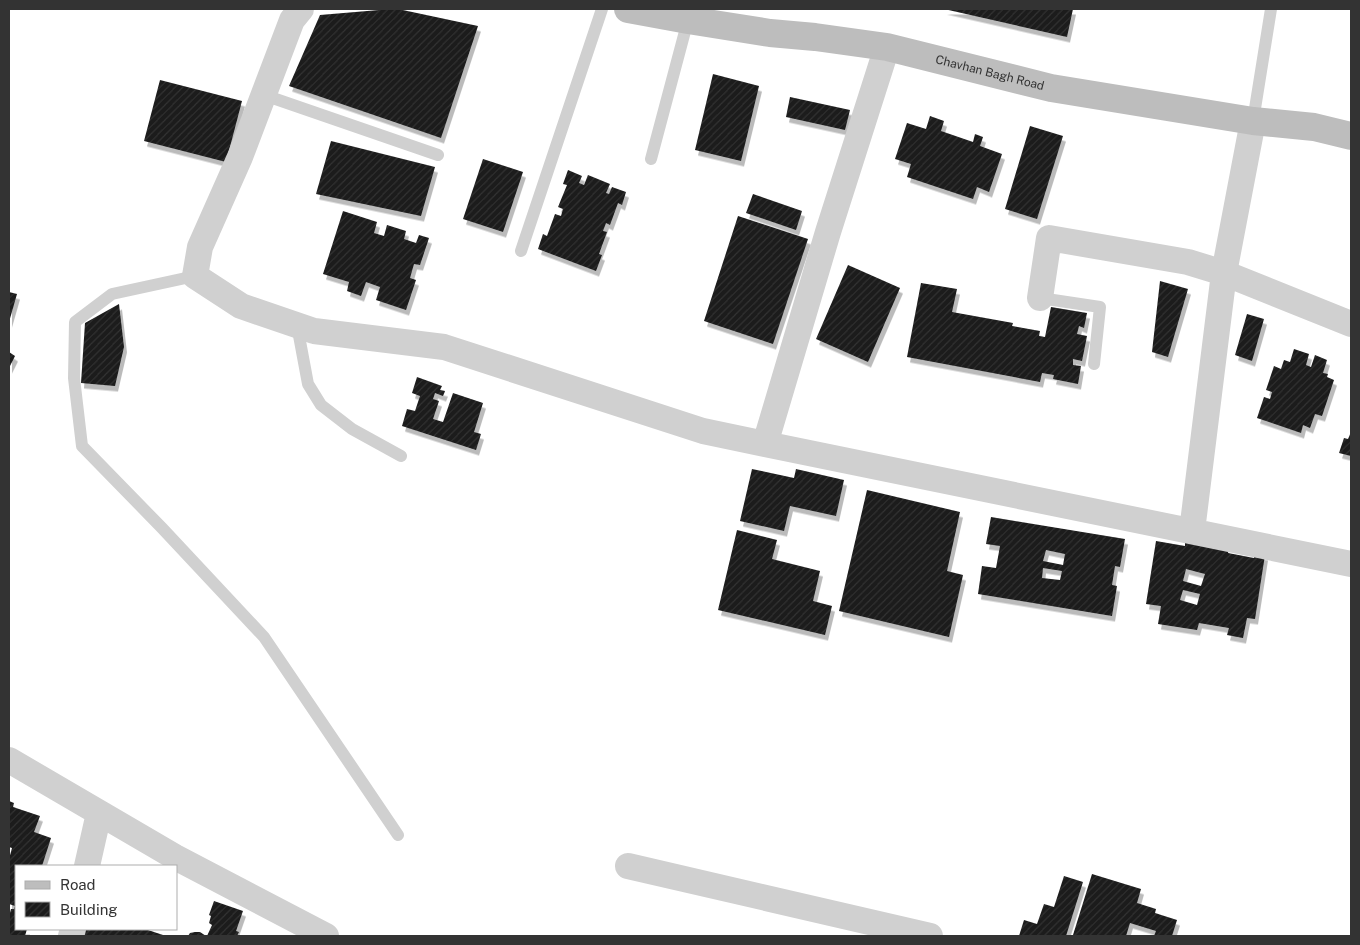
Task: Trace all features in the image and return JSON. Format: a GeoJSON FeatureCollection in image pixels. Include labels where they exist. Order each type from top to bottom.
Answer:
{"type":"FeatureCollection","features":[{"type":"Feature","properties":{"kind":"street"},"geometry":{"type":"LineString","coordinates":[[301,9],[292,20],[240,157],[200,246],[195,276],[241,306],[314,331],[444,347],[703,431],[1351,564]]}},
{"type":"Feature","properties":{"kind":"street","name":"Chavhan Bagh Road"},"geometry":{"type":"LineString","coordinates":[[628,9],[770,33],[887,47],[1051,88],[1252,121],[1314,127],[1351,136]]}},
{"type":"Feature","properties":{"kind":"street"},"geometry":{"type":"LineString","coordinates":[[764,444],[825,241],[887,47]]}},
{"type":"Feature","properties":{"kind":"street"},"geometry":{"type":"LineString","coordinates":[[1192,531],[1224,273],[1252,121]]}},
{"type":"Feature","properties":{"kind":"street"},"geometry":{"type":"LineString","coordinates":[[1040,298],[1049,238],[1188,262],[1224,273],[1351,324]]}},
{"type":"Feature","properties":{"kind":"street"},"geometry":{"type":"LineString","coordinates":[[9,760],[174,857],[326,936]]}},
{"type":"Feature","properties":{"kind":"street"},"geometry":{"type":"LineString","coordinates":[[87,865],[99,813]]}},
{"type":"Feature","properties":{"kind":"street"},"geometry":{"type":"LineString","coordinates":[[628,866],[930,936]]}},
{"type":"Feature","properties":{"kind":"lane"},"geometry":{"type":"LineString","coordinates":[[521,250],[602,9]]}},
{"type":"Feature","properties":{"kind":"lane"},"geometry":{"type":"LineString","coordinates":[[1252,121],[1271,9]]}},
{"type":"Feature","properties":{"kind":"lane"},"geometry":{"type":"LineString","coordinates":[[651,159],[688,20]]}},
{"type":"Feature","properties":{"kind":"lane"},"geometry":{"type":"LineString","coordinates":[[264,95],[438,155]]}},
{"type":"Feature","properties":{"kind":"lane"},"geometry":{"type":"LineString","coordinates":[[195,276],[112,294],[75,322],[74,378],[82,446],[264,637],[398,836]]}},
{"type":"Feature","properties":{"kind":"lane"},"geometry":{"type":"LineString","coordinates":[[1040,298],[1100,308],[1094,364]]}},
{"type":"Feature","properties":{"kind":"lane"},"geometry":{"type":"LineString","coordinates":[[297,325],[308,384],[321,405],[352,429],[401,456]]}},
{"type":"Feature","properties":{"kind":"building"},"geometry":{"type":"Polygon","coordinates":[[[391,9],[478,26],[441,138],[289,86],[320,15],[391,9]]]}},
{"type":"Feature","properties":{"kind":"building"},"geometry":{"type":"Polygon","coordinates":[[[944,9],[1073,9],[1067,37],[944,9]]]}},
{"type":"Feature","properties":{"kind":"building"},"geometry":{"type":"Polygon","coordinates":[[[713,74],[759,86],[741,161],[695,150],[713,74]]]}},
{"type":"Feature","properties":{"kind":"building"},"geometry":{"type":"Polygon","coordinates":[[[160,80],[242,101],[226,162],[144,141],[160,80]]]}},
{"type":"Feature","properties":{"kind":"building"},"geometry":{"type":"Polygon","coordinates":[[[790,97],[850,110],[845,130],[786,117],[790,97]]]}},
{"type":"Feature","properties":{"kind":"building"},"geometry":{"type":"Polygon","coordinates":[[[930,116],[944,121],[941,131],[973,142],[975,134],[983,137],[980,146],[1002,154],[989,192],[977,187],[973,199],[907,177],[911,164],[895,159],[907,123],[926,129],[930,116]]]}},
{"type":"Feature","properties":{"kind":"building"},"geometry":{"type":"Polygon","coordinates":[[[1030,126],[1063,136],[1037,219],[1005,209],[1030,126]]]}},
{"type":"Feature","properties":{"kind":"building"},"geometry":{"type":"Polygon","coordinates":[[[331,141],[435,167],[421,216],[316,194],[331,141]]]}},
{"type":"Feature","properties":{"kind":"building"},"geometry":{"type":"Polygon","coordinates":[[[483,159],[523,172],[503,232],[463,219],[483,159]]]}},
{"type":"Feature","properties":{"kind":"building"},"geometry":{"type":"Polygon","coordinates":[[[568,170],[582,176],[579,183],[584,185],[588,175],[610,184],[606,193],[609,194],[612,187],[626,192],[622,205],[618,203],[610,225],[606,223],[603,231],[607,232],[599,254],[602,255],[596,271],[538,249],[543,234],[547,236],[555,214],[561,216],[563,209],[558,207],[567,185],[563,184],[568,170]]]}},
{"type":"Feature","properties":{"kind":"building"},"geometry":{"type":"Polygon","coordinates":[[[753,194],[802,211],[796,230],[746,213],[753,194]]]}},
{"type":"Feature","properties":{"kind":"building"},"geometry":{"type":"Polygon","coordinates":[[[343,211],[377,222],[374,233],[384,236],[387,225],[406,231],[404,239],[416,243],[419,235],[429,238],[420,265],[414,264],[410,278],[416,280],[406,310],[376,300],[380,287],[366,282],[361,296],[347,291],[349,282],[323,274],[343,211]]]}},
{"type":"Feature","properties":{"kind":"building"},"geometry":{"type":"Polygon","coordinates":[[[738,216],[808,239],[773,344],[704,321],[738,216]]]}},
{"type":"Feature","properties":{"kind":"building"},"geometry":{"type":"Polygon","coordinates":[[[848,265],[900,288],[868,362],[816,339],[848,265]]]}},
{"type":"Feature","properties":{"kind":"building"},"geometry":{"type":"Polygon","coordinates":[[[1160,281],[1188,289],[1168,357],[1152,352],[1160,281]]]}},
{"type":"Feature","properties":{"kind":"building"},"geometry":{"type":"Polygon","coordinates":[[[921,283],[957,289],[952,312],[1013,323],[1012,326],[1040,331],[1039,336],[1045,337],[1051,307],[1087,313],[1084,328],[1079,326],[1077,334],[1087,336],[1082,361],[1073,359],[1073,365],[1081,366],[1078,384],[1053,379],[1054,375],[1042,373],[1040,382],[907,357],[921,283]]]}},
{"type":"Feature","properties":{"kind":"building"},"geometry":{"type":"Polygon","coordinates":[[[9,292],[17,294],[9,322],[9,292]]]}},
{"type":"Feature","properties":{"kind":"building"},"geometry":{"type":"Polygon","coordinates":[[[119,304],[124,347],[115,386],[81,383],[85,323],[119,304]]]}},
{"type":"Feature","properties":{"kind":"building"},"geometry":{"type":"Polygon","coordinates":[[[1247,314],[1264,319],[1252,361],[1235,355],[1247,314]]]}},
{"type":"Feature","properties":{"kind":"building"},"geometry":{"type":"Polygon","coordinates":[[[1294,349],[1309,354],[1306,365],[1311,367],[1315,355],[1327,360],[1323,373],[1328,374],[1327,377],[1334,380],[1322,416],[1315,414],[1310,428],[1303,425],[1301,433],[1257,418],[1264,397],[1270,399],[1272,392],[1266,390],[1274,366],[1281,369],[1284,360],[1290,362],[1294,349]]]}},
{"type":"Feature","properties":{"kind":"building"},"geometry":{"type":"Polygon","coordinates":[[[9,352],[15,356],[9,368],[9,352]]]}},
{"type":"Feature","properties":{"kind":"building"},"geometry":{"type":"Polygon","coordinates":[[[417,377],[442,386],[440,390],[445,391],[443,396],[435,393],[433,399],[439,401],[433,419],[443,422],[453,393],[483,403],[474,432],[481,434],[476,450],[402,426],[407,409],[415,411],[420,396],[412,393],[417,377]]]}},
{"type":"Feature","properties":{"kind":"building"},"geometry":{"type":"Polygon","coordinates":[[[1351,432],[1351,456],[1339,453],[1344,438],[1348,439],[1351,432]]]}},
{"type":"Feature","properties":{"kind":"building"},"geometry":{"type":"Polygon","coordinates":[[[752,469],[794,478],[796,469],[844,480],[836,516],[790,506],[784,531],[740,521],[752,469]]]}},
{"type":"Feature","properties":{"kind":"building"},"geometry":{"type":"Polygon","coordinates":[[[867,490],[960,512],[947,571],[963,575],[949,637],[839,611],[867,490]]]}},
{"type":"Feature","properties":{"kind":"building"},"geometry":{"type":"Polygon","coordinates":[[[991,517],[1125,539],[1120,567],[1115,566],[1112,585],[1117,586],[1112,616],[978,594],[982,566],[996,568],[1000,546],[986,544],[991,517]],[[1046,550],[1043,561],[1063,565],[1065,554],[1046,550]],[[1043,568],[1042,578],[1060,580],[1062,571],[1043,568]]]}},
{"type":"Feature","properties":{"kind":"building"},"geometry":{"type":"Polygon","coordinates":[[[737,530],[777,540],[772,559],[820,571],[813,601],[832,606],[825,635],[718,610],[737,530]]]}},
{"type":"Feature","properties":{"kind":"building"},"geometry":{"type":"Polygon","coordinates":[[[1156,541],[1185,546],[1185,541],[1229,549],[1228,553],[1254,558],[1255,553],[1265,555],[1255,619],[1247,618],[1243,638],[1227,635],[1229,628],[1199,623],[1197,630],[1158,624],[1161,606],[1146,604],[1156,541]],[[1186,569],[1183,581],[1201,586],[1205,574],[1186,569]],[[1183,590],[1180,600],[1197,605],[1200,594],[1183,590]]]}},
{"type":"Feature","properties":{"kind":"building"},"geometry":{"type":"Polygon","coordinates":[[[9,801],[14,803],[13,807],[40,816],[34,832],[51,838],[42,865],[15,865],[15,906],[9,904],[9,859],[12,848],[9,847],[9,801]]]}},
{"type":"Feature","properties":{"kind":"building"},"geometry":{"type":"Polygon","coordinates":[[[1092,874],[1141,889],[1137,903],[1156,909],[1155,913],[1177,920],[1172,936],[1154,936],[1156,931],[1130,923],[1126,936],[1073,935],[1092,874]]]}},
{"type":"Feature","properties":{"kind":"building"},"geometry":{"type":"Polygon","coordinates":[[[1064,876],[1083,882],[1066,936],[1019,936],[1024,920],[1037,924],[1044,904],[1054,907],[1064,876]]]}},
{"type":"Feature","properties":{"kind":"building"},"geometry":{"type":"Polygon","coordinates":[[[214,901],[243,911],[236,931],[239,932],[237,936],[207,936],[212,925],[209,923],[211,916],[209,915],[214,901]]]}},
{"type":"Feature","properties":{"kind":"building"},"geometry":{"type":"Polygon","coordinates":[[[15,906],[15,930],[27,930],[25,936],[9,936],[9,916],[11,909],[14,909],[15,906]]]}},
{"type":"Feature","properties":{"kind":"building"},"geometry":{"type":"Polygon","coordinates":[[[84,930],[148,930],[166,936],[81,936],[84,930]]]}},
{"type":"Feature","properties":{"kind":"building"},"geometry":{"type":"Polygon","coordinates":[[[200,932],[206,936],[188,936],[190,933],[200,932]]]}}]}
